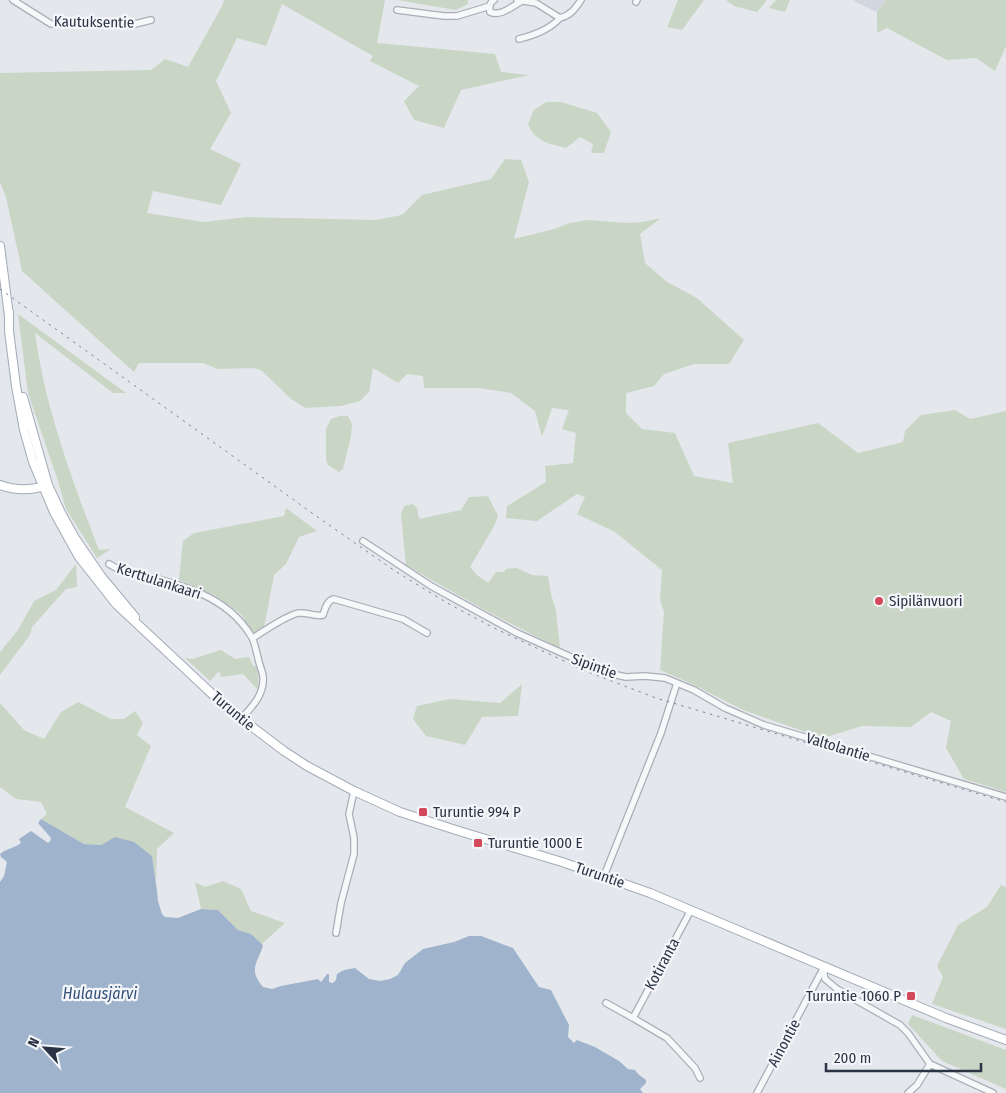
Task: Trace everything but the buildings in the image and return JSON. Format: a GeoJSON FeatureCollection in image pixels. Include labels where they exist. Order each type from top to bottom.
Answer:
{"type":"FeatureCollection","features":[{"type":"Feature","properties":{"kind":"main road","name":"Turuntie"},"geometry":{"type":"LineString","coordinates":[[0,246],[9,312],[11,350],[22,422],[33,462],[45,486],[54,512],[79,557],[116,604],[241,719],[307,766],[354,791],[400,812],[604,876],[650,893],[946,1018],[1006,1040]]}},
{"type":"Feature","properties":{"kind":"main road"},"geometry":{"type":"LineString","coordinates":[[0,485],[22,490],[32,490],[45,486]]}},
{"type":"Feature","properties":{"kind":"street","name":"Kautuksentie"},"geometry":{"type":"LineString","coordinates":[[13,0],[51,24],[135,24],[150,20]]}},
{"type":"Feature","properties":{"kind":"street"},"geometry":{"type":"LineString","coordinates":[[494,0],[490,6],[490,12],[495,14],[498,14],[519,0],[536,3],[560,18]]}},
{"type":"Feature","properties":{"kind":"street"},"geometry":{"type":"LineString","coordinates":[[519,39],[543,31],[560,18],[572,13],[582,0]]}},
{"type":"Feature","properties":{"kind":"street"},"geometry":{"type":"LineString","coordinates":[[397,10],[457,16],[490,6]]}},
{"type":"Feature","properties":{"kind":"street","name":"Sipintie"},"geometry":{"type":"LineString","coordinates":[[363,542],[431,586],[517,633],[612,674],[626,677],[665,678],[677,682]]}},
{"type":"Feature","properties":{"kind":"street","name":"Kerttulankaari"},"geometry":{"type":"LineString","coordinates":[[109,564],[118,569],[202,593],[231,612],[242,622],[253,638],[263,677],[260,695],[254,705],[241,719]]}},
{"type":"Feature","properties":{"kind":"street"},"geometry":{"type":"LineString","coordinates":[[253,638],[296,613],[323,615],[331,599],[403,619],[427,633]]}},
{"type":"Feature","properties":{"kind":"street"},"geometry":{"type":"LineString","coordinates":[[604,876],[661,733],[677,682]]}},
{"type":"Feature","properties":{"kind":"street","name":"Valtolantie"},"geometry":{"type":"LineString","coordinates":[[677,682],[725,708],[764,724],[1006,797]]}},
{"type":"Feature","properties":{"kind":"street"},"geometry":{"type":"LineString","coordinates":[[336,933],[341,903],[354,854],[354,838],[349,814],[354,791]]}},
{"type":"Feature","properties":{"kind":"street","name":"Kotiranta"},"geometry":{"type":"LineString","coordinates":[[633,1018],[690,910]]}},
{"type":"Feature","properties":{"kind":"street"},"geometry":{"type":"LineString","coordinates":[[824,967],[825,980],[900,1025],[930,1064],[993,1093]]}},
{"type":"Feature","properties":{"kind":"street","name":"Ainontie"},"geometry":{"type":"LineString","coordinates":[[757,1093],[824,967]]}},
{"type":"Feature","properties":{"kind":"street"},"geometry":{"type":"LineString","coordinates":[[606,1003],[667,1038],[695,1068],[700,1078]]}},
{"type":"Feature","properties":{"kind":"street"},"geometry":{"type":"LineString","coordinates":[[908,1093],[916,1085],[930,1064]]}},
{"type":"Feature","properties":{"kind":"shaded area"},"geometry":{"type":"Polygon","coordinates":[[[854,0],[886,0],[877,12],[854,0]]]}},
{"type":"Feature","properties":{"kind":"green space"},"geometry":{"type":"Polygon","coordinates":[[[224,0],[385,0],[377,43],[495,54],[501,72],[529,75],[461,90],[444,128],[414,120],[404,101],[419,86],[370,61],[373,56],[282,4],[266,46],[237,38],[216,81],[231,113],[210,149],[241,164],[221,205],[153,191],[147,213],[204,222],[247,217],[375,220],[402,215],[422,195],[491,179],[505,159],[521,160],[529,182],[514,239],[570,223],[588,220],[627,223],[661,218],[640,234],[645,263],[667,282],[697,298],[744,340],[729,364],[694,364],[664,374],[654,386],[626,393],[626,413],[642,429],[675,433],[694,476],[733,483],[728,443],[818,423],[858,453],[903,442],[905,431],[921,415],[955,410],[970,419],[1006,411],[1006,792],[964,779],[946,748],[951,721],[931,712],[911,727],[862,726],[823,738],[743,710],[660,670],[664,612],[660,600],[662,570],[615,532],[577,514],[585,497],[577,494],[537,521],[506,518],[507,506],[546,482],[545,466],[573,463],[576,433],[562,429],[569,410],[552,408],[542,437],[535,411],[511,393],[479,388],[424,388],[423,376],[407,374],[398,383],[373,368],[369,392],[360,401],[341,406],[305,408],[291,399],[261,370],[253,368],[218,369],[203,363],[139,363],[134,372],[22,271],[6,197],[0,182],[0,73],[151,70],[165,59],[188,67],[224,0]]]}},
{"type":"Feature","properties":{"kind":"green space"},"geometry":{"type":"Polygon","coordinates":[[[397,0],[468,0],[468,4],[456,10],[397,0]]]}},
{"type":"Feature","properties":{"kind":"green space"},"geometry":{"type":"Polygon","coordinates":[[[678,0],[704,0],[682,30],[667,27],[678,0]]]}},
{"type":"Feature","properties":{"kind":"green space"},"geometry":{"type":"Polygon","coordinates":[[[726,0],[767,0],[757,12],[734,6],[726,0]]]}},
{"type":"Feature","properties":{"kind":"green space"},"geometry":{"type":"Polygon","coordinates":[[[776,0],[790,0],[785,12],[769,8],[776,0]]]}},
{"type":"Feature","properties":{"kind":"green space"},"geometry":{"type":"Polygon","coordinates":[[[886,0],[1006,0],[1006,46],[995,71],[976,58],[947,60],[887,28],[877,33],[877,12],[886,0]]]}},
{"type":"Feature","properties":{"kind":"green space"},"geometry":{"type":"Polygon","coordinates":[[[546,102],[561,102],[597,113],[611,132],[604,153],[591,153],[593,144],[580,137],[566,148],[544,141],[535,135],[528,124],[534,110],[546,102]]]}},
{"type":"Feature","properties":{"kind":"green space"},"geometry":{"type":"Polygon","coordinates":[[[18,314],[126,393],[113,393],[35,333],[45,389],[79,497],[99,550],[111,549],[97,558],[66,509],[28,393],[18,314]]]}},
{"type":"Feature","properties":{"kind":"green space"},"geometry":{"type":"Polygon","coordinates":[[[348,416],[352,424],[343,469],[339,472],[328,465],[326,460],[326,429],[331,419],[348,416]]]}},
{"type":"Feature","properties":{"kind":"green space"},"geometry":{"type":"Polygon","coordinates":[[[488,496],[498,516],[470,567],[488,583],[496,572],[504,572],[506,569],[517,568],[532,575],[548,576],[556,611],[560,648],[482,608],[406,565],[401,514],[404,506],[413,504],[417,508],[419,519],[461,510],[469,497],[488,496]]]}},
{"type":"Feature","properties":{"kind":"green space"},"geometry":{"type":"Polygon","coordinates":[[[286,508],[317,531],[299,537],[286,564],[274,575],[263,633],[256,639],[241,614],[214,595],[179,580],[183,541],[194,533],[284,516],[286,508]]]}},
{"type":"Feature","properties":{"kind":"green space"},"geometry":{"type":"Polygon","coordinates":[[[76,564],[77,587],[66,589],[32,627],[30,635],[0,675],[0,652],[18,630],[34,601],[56,590],[76,564]]]}},
{"type":"Feature","properties":{"kind":"green space"},"geometry":{"type":"Polygon","coordinates":[[[221,650],[235,659],[249,657],[253,666],[258,666],[259,691],[243,674],[221,677],[219,671],[210,681],[185,658],[192,659],[221,650]]]}},
{"type":"Feature","properties":{"kind":"green space"},"geometry":{"type":"Polygon","coordinates":[[[522,684],[518,716],[482,717],[465,745],[426,736],[413,719],[417,706],[450,699],[500,703],[522,684]]]}},
{"type":"Feature","properties":{"kind":"green space"},"geometry":{"type":"Polygon","coordinates":[[[78,702],[111,719],[124,719],[135,711],[143,723],[137,735],[151,746],[125,807],[174,833],[157,849],[156,883],[152,856],[115,837],[101,845],[84,844],[41,819],[47,814],[41,802],[16,799],[0,787],[0,703],[24,730],[44,739],[61,712],[78,702]]]}},
{"type":"Feature","properties":{"kind":"green space"},"geometry":{"type":"Polygon","coordinates":[[[223,881],[241,889],[251,911],[285,923],[262,944],[251,934],[238,930],[218,910],[201,909],[195,882],[205,887],[223,881]]]}},
{"type":"Feature","properties":{"kind":"green space"},"geometry":{"type":"Polygon","coordinates":[[[1001,885],[1006,887],[1006,1029],[932,1004],[943,977],[937,966],[958,925],[987,907],[1001,885]]]}},
{"type":"Feature","properties":{"kind":"green space"},"geometry":{"type":"Polygon","coordinates":[[[912,1015],[1006,1050],[1006,1089],[942,1061],[908,1024],[912,1015]]]}},
{"type":"Feature","properties":{"kind":"water","name":"Hulausjärvi"},"geometry":{"type":"Polygon","coordinates":[[[41,819],[84,844],[101,845],[115,837],[134,842],[152,856],[158,901],[162,914],[165,917],[178,918],[201,909],[218,910],[238,930],[251,934],[262,944],[255,972],[263,987],[272,989],[318,979],[321,982],[327,974],[329,974],[329,982],[333,983],[336,980],[337,974],[344,970],[355,968],[369,979],[380,981],[390,979],[398,975],[405,963],[423,949],[454,942],[469,936],[481,936],[513,948],[539,987],[551,990],[569,1025],[568,1037],[574,1043],[577,1040],[595,1047],[619,1061],[628,1069],[635,1070],[646,1080],[646,1083],[640,1089],[643,1093],[0,1093],[0,882],[4,876],[7,862],[0,854],[21,843],[19,839],[31,831],[48,843],[51,838],[38,823],[41,819]]]}},
{"type":"Feature","properties":{"kind":"railway"},"geometry":{"type":"LineString","coordinates":[[0,289],[395,571],[449,604],[496,629],[583,670],[656,698],[1006,802]]}},
{"type":"Feature","properties":{"kind":"place","name":"Sipilänvuori"},"geometry":{"type":"Point","coordinates":[879,601]}},
{"type":"Feature","properties":{"kind":"place","name":"Turuntie 994 P"},"geometry":{"type":"Point","coordinates":[423,812]}},
{"type":"Feature","properties":{"kind":"place","name":"Turuntie 1000 E"},"geometry":{"type":"Point","coordinates":[478,843]}},
{"type":"Feature","properties":{"kind":"place","name":"Turuntie 1060 P"},"geometry":{"type":"Point","coordinates":[911,996]}}]}
